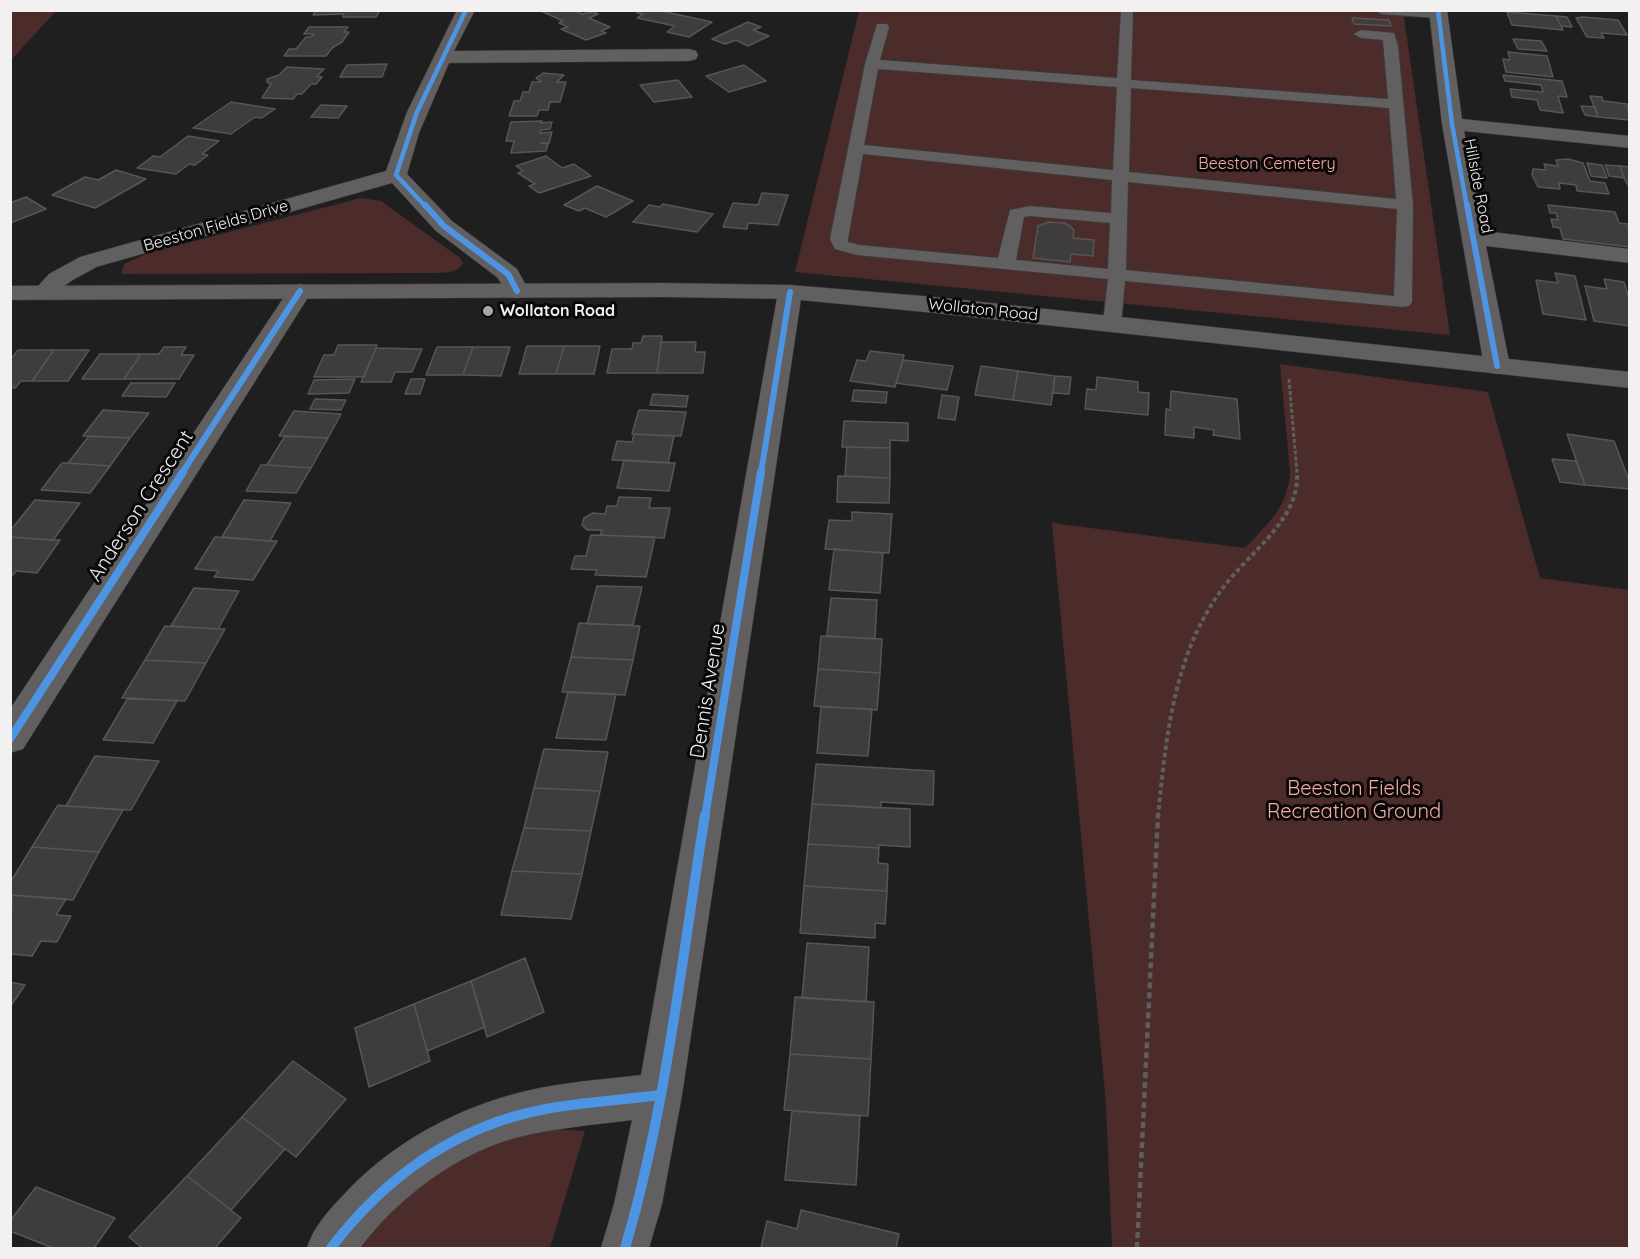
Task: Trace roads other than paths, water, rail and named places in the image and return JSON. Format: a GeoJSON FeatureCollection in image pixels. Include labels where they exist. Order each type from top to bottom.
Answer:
{"type":"FeatureCollection","features":[{"type":"Feature","properties":{"kind":"street"},"geometry":{"type":"LineString","coordinates":[[466,10],[442,57],[402,151],[396,176],[444,226],[508,274],[517,291]]}},
{"type":"Feature","properties":{"kind":"street","name":"Hillside Road"},"geometry":{"type":"LineString","coordinates":[[1439,12],[1452,124],[1497,366]]}},
{"type":"Feature","properties":{"kind":"street"},"geometry":{"type":"LineString","coordinates":[[442,57],[689,56]]}},
{"type":"Feature","properties":{"kind":"street"},"geometry":{"type":"LineString","coordinates":[[1452,124],[1629,142]]}},
{"type":"Feature","properties":{"kind":"street","name":"Beeston Fields Drive"},"geometry":{"type":"LineString","coordinates":[[44,293],[58,279],[88,262],[396,176]]}},
{"type":"Feature","properties":{"kind":"street"},"geometry":{"type":"LineString","coordinates":[[1474,237],[1629,256]]}},
{"type":"Feature","properties":{"kind":"street","name":"Wollaton Road"},"geometry":{"type":"LineString","coordinates":[[10,293],[675,290],[790,292],[935,304],[1629,380]]}},
{"type":"Feature","properties":{"kind":"street","name":"Anderson Crescent"},"geometry":{"type":"LineString","coordinates":[[10,740],[300,291]]}},
{"type":"Feature","properties":{"kind":"street","name":"Dennis Avenue"},"geometry":{"type":"LineString","coordinates":[[625,1248],[638,1204],[660,1095],[790,292]]}},
{"type":"Feature","properties":{"kind":"street"},"geometry":{"type":"LineString","coordinates":[[331,1248],[388,1185],[414,1164],[473,1132],[544,1109],[660,1095]]}},
{"type":"Feature","properties":{"kind":"lane"},"geometry":{"type":"LineString","coordinates":[[1112,324],[1116,303],[1127,10]]}},
{"type":"Feature","properties":{"kind":"lane"},"geometry":{"type":"LineString","coordinates":[[1381,10],[1439,12]]}},
{"type":"Feature","properties":{"kind":"lane"},"geometry":{"type":"LineString","coordinates":[[882,27],[872,64],[838,239],[841,245],[857,250],[1403,302],[1405,205],[1389,36],[1361,34]]}},
{"type":"Feature","properties":{"kind":"lane"},"geometry":{"type":"LineString","coordinates":[[872,64],[1395,104]]}},
{"type":"Feature","properties":{"kind":"lane"},"geometry":{"type":"LineString","coordinates":[[856,149],[1405,205]]}},
{"type":"Feature","properties":{"kind":"lane"},"geometry":{"type":"LineString","coordinates":[[1006,264],[1016,214],[1030,211],[1119,219]]}},
{"type":"Feature","properties":{"kind":"place","name":"Wollaton Road"},"geometry":{"type":"Point","coordinates":[488,311]}},
{"type":"Feature","properties":{"kind":"park label","name":"Beeston Cemetery"},"geometry":{"type":"Point","coordinates":[1267,164]}},
{"type":"Feature","properties":{"kind":"park label","name":"Beeston Fields Recreation Ground"},"geometry":{"type":"Point","coordinates":[1354,800]}}]}
